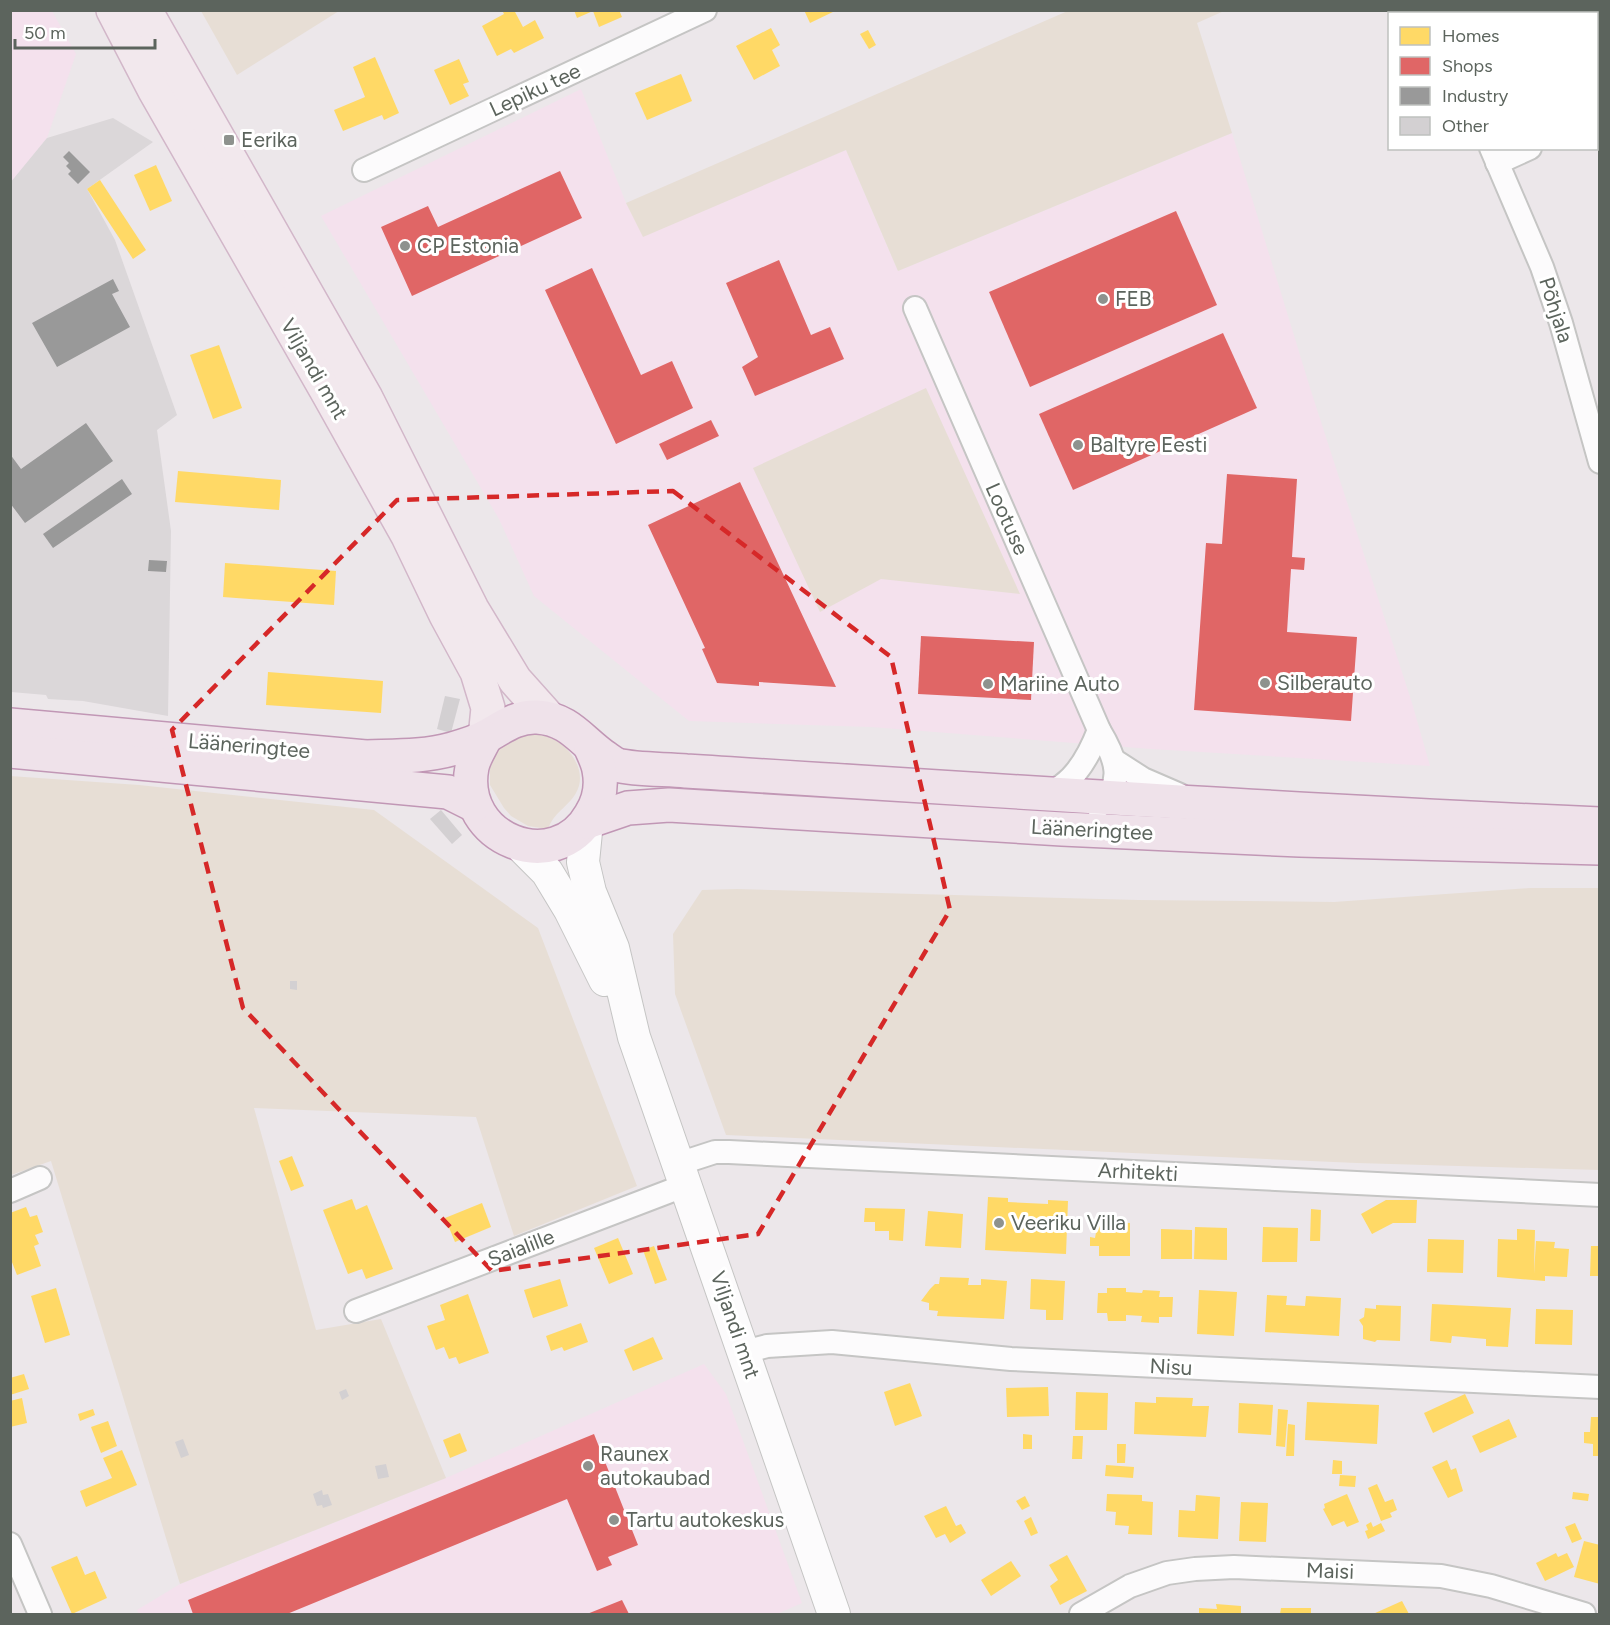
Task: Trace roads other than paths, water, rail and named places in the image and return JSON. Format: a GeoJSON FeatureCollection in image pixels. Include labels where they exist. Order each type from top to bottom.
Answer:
{"type":"FeatureCollection","features":[{"type":"Feature","properties":{"kind":"highway","name":"Lääneringtee"},"geometry":{"type":"LineString","coordinates":[[10,725],[366,757],[417,756],[451,749],[485,738],[507,723],[522,718],[549,718],[563,723],[579,734],[591,748],[616,764],[686,771],[1108,799],[1599,824]]}},
{"type":"Feature","properties":{"kind":"highway"},"geometry":{"type":"LineString","coordinates":[[474,805],[471,784],[473,765],[485,738]]}},
{"type":"Feature","properties":{"kind":"highway","name":"Lääneringtee"},"geometry":{"type":"LineString","coordinates":[[10,751],[437,790],[448,792],[474,805],[491,829],[502,838],[520,845],[539,847],[558,843],[572,835],[587,822],[597,804],[600,788],[599,769],[591,748]]}},
{"type":"Feature","properties":{"kind":"highway","name":"Lääneringtee"},"geometry":{"type":"LineString","coordinates":[[587,822],[628,808],[669,805],[1062,829],[1300,840],[1599,848]]}},
{"type":"Feature","properties":{"kind":"main road","name":"Viljandi mnt"},"geometry":{"type":"LineString","coordinates":[[113,10],[154,89],[408,536],[446,615],[477,672],[488,708],[485,738]]}},
{"type":"Feature","properties":{"kind":"main road","name":"Viljandi mnt"},"geometry":{"type":"LineString","coordinates":[[145,10],[366,398],[472,609],[516,680],[549,718]]}},
{"type":"Feature","properties":{"kind":"street","name":"Lepiku tee"},"geometry":{"type":"LineString","coordinates":[[364,170],[705,10]]}},
{"type":"Feature","properties":{"kind":"street"},"geometry":{"type":"LineString","coordinates":[[1494,156],[1521,150]]}},
{"type":"Feature","properties":{"kind":"street","name":"Põhjala"},"geometry":{"type":"LineString","coordinates":[[1494,156],[1542,267],[1562,323],[1599,462]]}},
{"type":"Feature","properties":{"kind":"street","name":"Lootuse"},"geometry":{"type":"LineString","coordinates":[[915,308],[1099,730],[1115,761],[1143,779],[1204,804]]}},
{"type":"Feature","properties":{"kind":"street"},"geometry":{"type":"LineString","coordinates":[[1037,794],[1056,789],[1072,777],[1086,758],[1099,730]]}},
{"type":"Feature","properties":{"kind":"street"},"geometry":{"type":"LineString","coordinates":[[1062,829],[1090,814],[1108,799],[1115,779],[1115,761]]}},
{"type":"Feature","properties":{"kind":"street","name":"Viljandi mnt"},"geometry":{"type":"LineString","coordinates":[[587,822],[583,862],[590,892],[613,948],[634,1037],[834,1614]]}},
{"type":"Feature","properties":{"kind":"street","name":"Viljandi mnt"},"geometry":{"type":"LineString","coordinates":[[520,845],[547,872],[570,910],[634,1037]]}},
{"type":"Feature","properties":{"kind":"street","name":"Arhitekti"},"geometry":{"type":"LineString","coordinates":[[682,1174],[715,1152],[729,1152],[1599,1195]]}},
{"type":"Feature","properties":{"kind":"street","name":"Saialille"},"geometry":{"type":"LineString","coordinates":[[356,1311],[682,1174]]}},
{"type":"Feature","properties":{"kind":"street"},"geometry":{"type":"LineString","coordinates":[[10,1191],[40,1178]]}},
{"type":"Feature","properties":{"kind":"street","name":"Nisu"},"geometry":{"type":"LineString","coordinates":[[744,1352],[767,1346],[832,1342],[1011,1359],[1599,1387]]}},
{"type":"Feature","properties":{"kind":"street"},"geometry":{"type":"LineString","coordinates":[[11,1544],[40,1614]]}},
{"type":"Feature","properties":{"kind":"street","name":"Maisi"},"geometry":{"type":"LineString","coordinates":[[1091,1612],[1130,1586],[1167,1574],[1195,1569],[1234,1567],[1441,1576],[1491,1586],[1584,1614]]}},
{"type":"Feature","properties":{"kind":"place","name":"Eerika"},"geometry":{"type":"Point","coordinates":[229,140]}},
{"type":"Feature","properties":{"kind":"place","name":"CP Estonia"},"geometry":{"type":"Point","coordinates":[405,246]}},
{"type":"Feature","properties":{"kind":"place","name":"FEB"},"geometry":{"type":"Point","coordinates":[1103,299]}},
{"type":"Feature","properties":{"kind":"place","name":"Baltyre Eesti"},"geometry":{"type":"Point","coordinates":[1078,445]}},
{"type":"Feature","properties":{"kind":"place","name":"Silberauto"},"geometry":{"type":"Point","coordinates":[1265,683]}},
{"type":"Feature","properties":{"kind":"place","name":"Mariine Auto"},"geometry":{"type":"Point","coordinates":[988,684]}},
{"type":"Feature","properties":{"kind":"place","name":"Veeriku Villa"},"geometry":{"type":"Point","coordinates":[999,1223]}},
{"type":"Feature","properties":{"kind":"place","name":"Raunex autokaubad"},"geometry":{"type":"Point","coordinates":[588,1466]}},
{"type":"Feature","properties":{"kind":"place","name":"Tartu autokeskus"},"geometry":{"type":"Point","coordinates":[614,1520]}}]}
